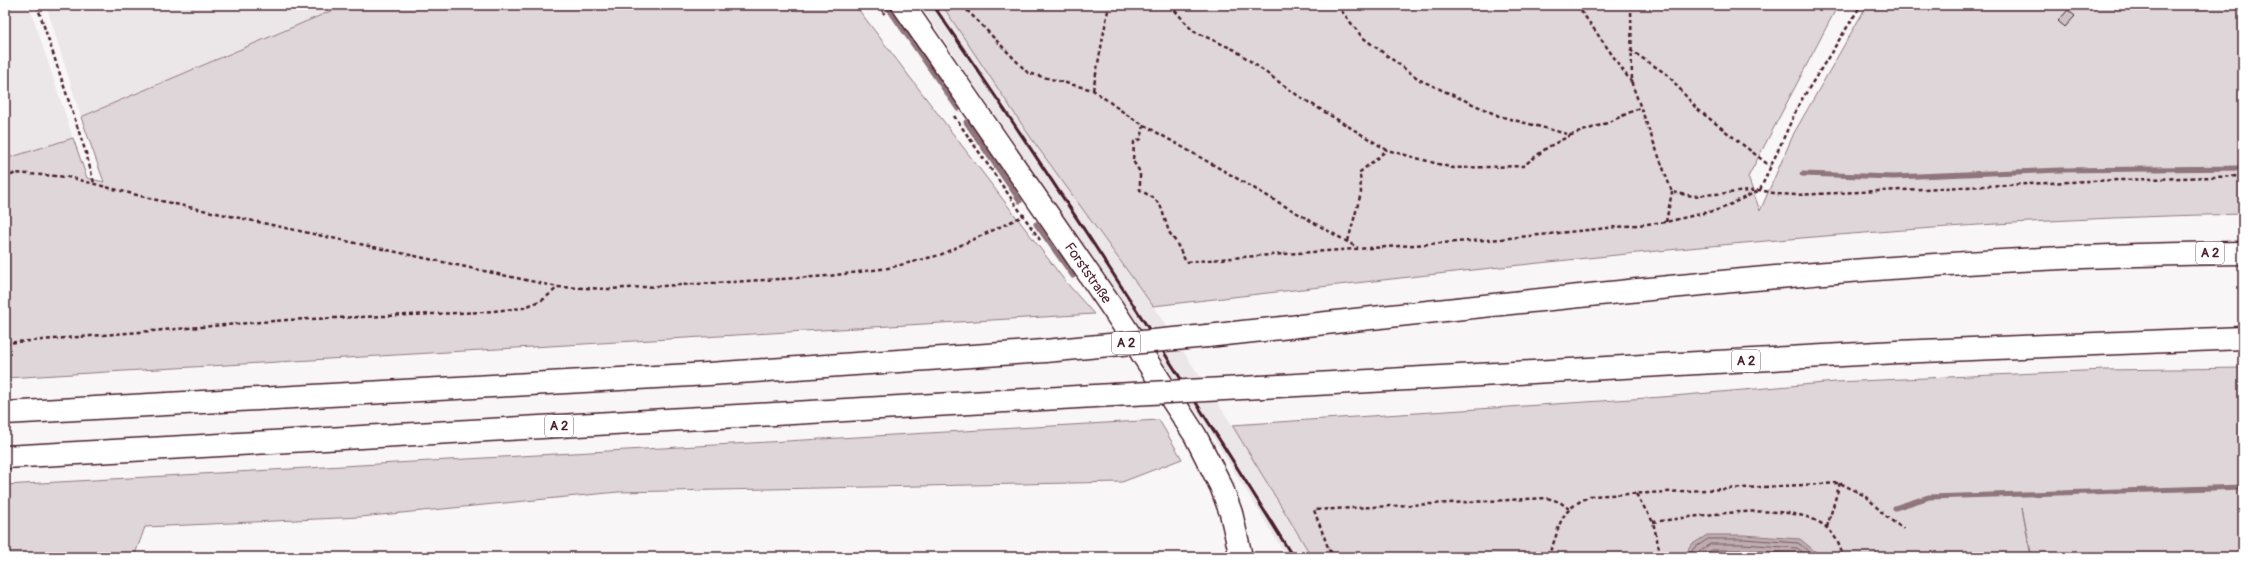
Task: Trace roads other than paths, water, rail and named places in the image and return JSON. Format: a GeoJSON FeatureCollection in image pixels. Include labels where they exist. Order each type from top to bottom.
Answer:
{"type":"FeatureCollection","features":[{"type":"Feature","properties":{"kind":"main road","name":"Forststraße"},"geometry":{"type":"LineString","coordinates":[[904,5],[1113,309],[1195,436],[1221,486],[1231,513],[1241,557]]}},
{"type":"Feature","properties":{"kind":"main road","name":"A 2"},"geometry":{"type":"LineString","coordinates":[[5,413],[709,374],[1045,351],[1207,336],[1654,289],[1886,269],[2036,259],[2243,253]]}},
{"type":"Feature","properties":{"kind":"main road","name":"A 2"},"geometry":{"type":"LineString","coordinates":[[5,457],[1912,352],[2239,340]]}},
{"type":"Feature","properties":{"kind":"water"},"geometry":{"type":"Polygon","coordinates":[[[1707,535],[1744,535],[1800,539],[1822,557],[1684,557],[1691,545],[1707,535]]]}},
{"type":"Feature","properties":{"kind":"waterway"},"geometry":{"type":"LineString","coordinates":[[886,5],[958,109]]}},
{"type":"Feature","properties":{"kind":"waterway"},"geometry":{"type":"LineString","coordinates":[[966,122],[1020,201]]}},
{"type":"Feature","properties":{"kind":"waterway"},"geometry":{"type":"LineString","coordinates":[[1802,174],[1894,177],[2060,170],[2243,168]]}},
{"type":"Feature","properties":{"kind":"waterway"},"geometry":{"type":"LineString","coordinates":[[1036,224],[1073,276]]}},
{"type":"Feature","properties":{"kind":"waterway"},"geometry":{"type":"LineString","coordinates":[[1895,508],[1929,497],[2243,487]]}},
{"type":"Feature","properties":{"kind":"railway"},"geometry":{"type":"LineString","coordinates":[[933,5],[1026,141],[1205,417],[1293,557]]}}]}
